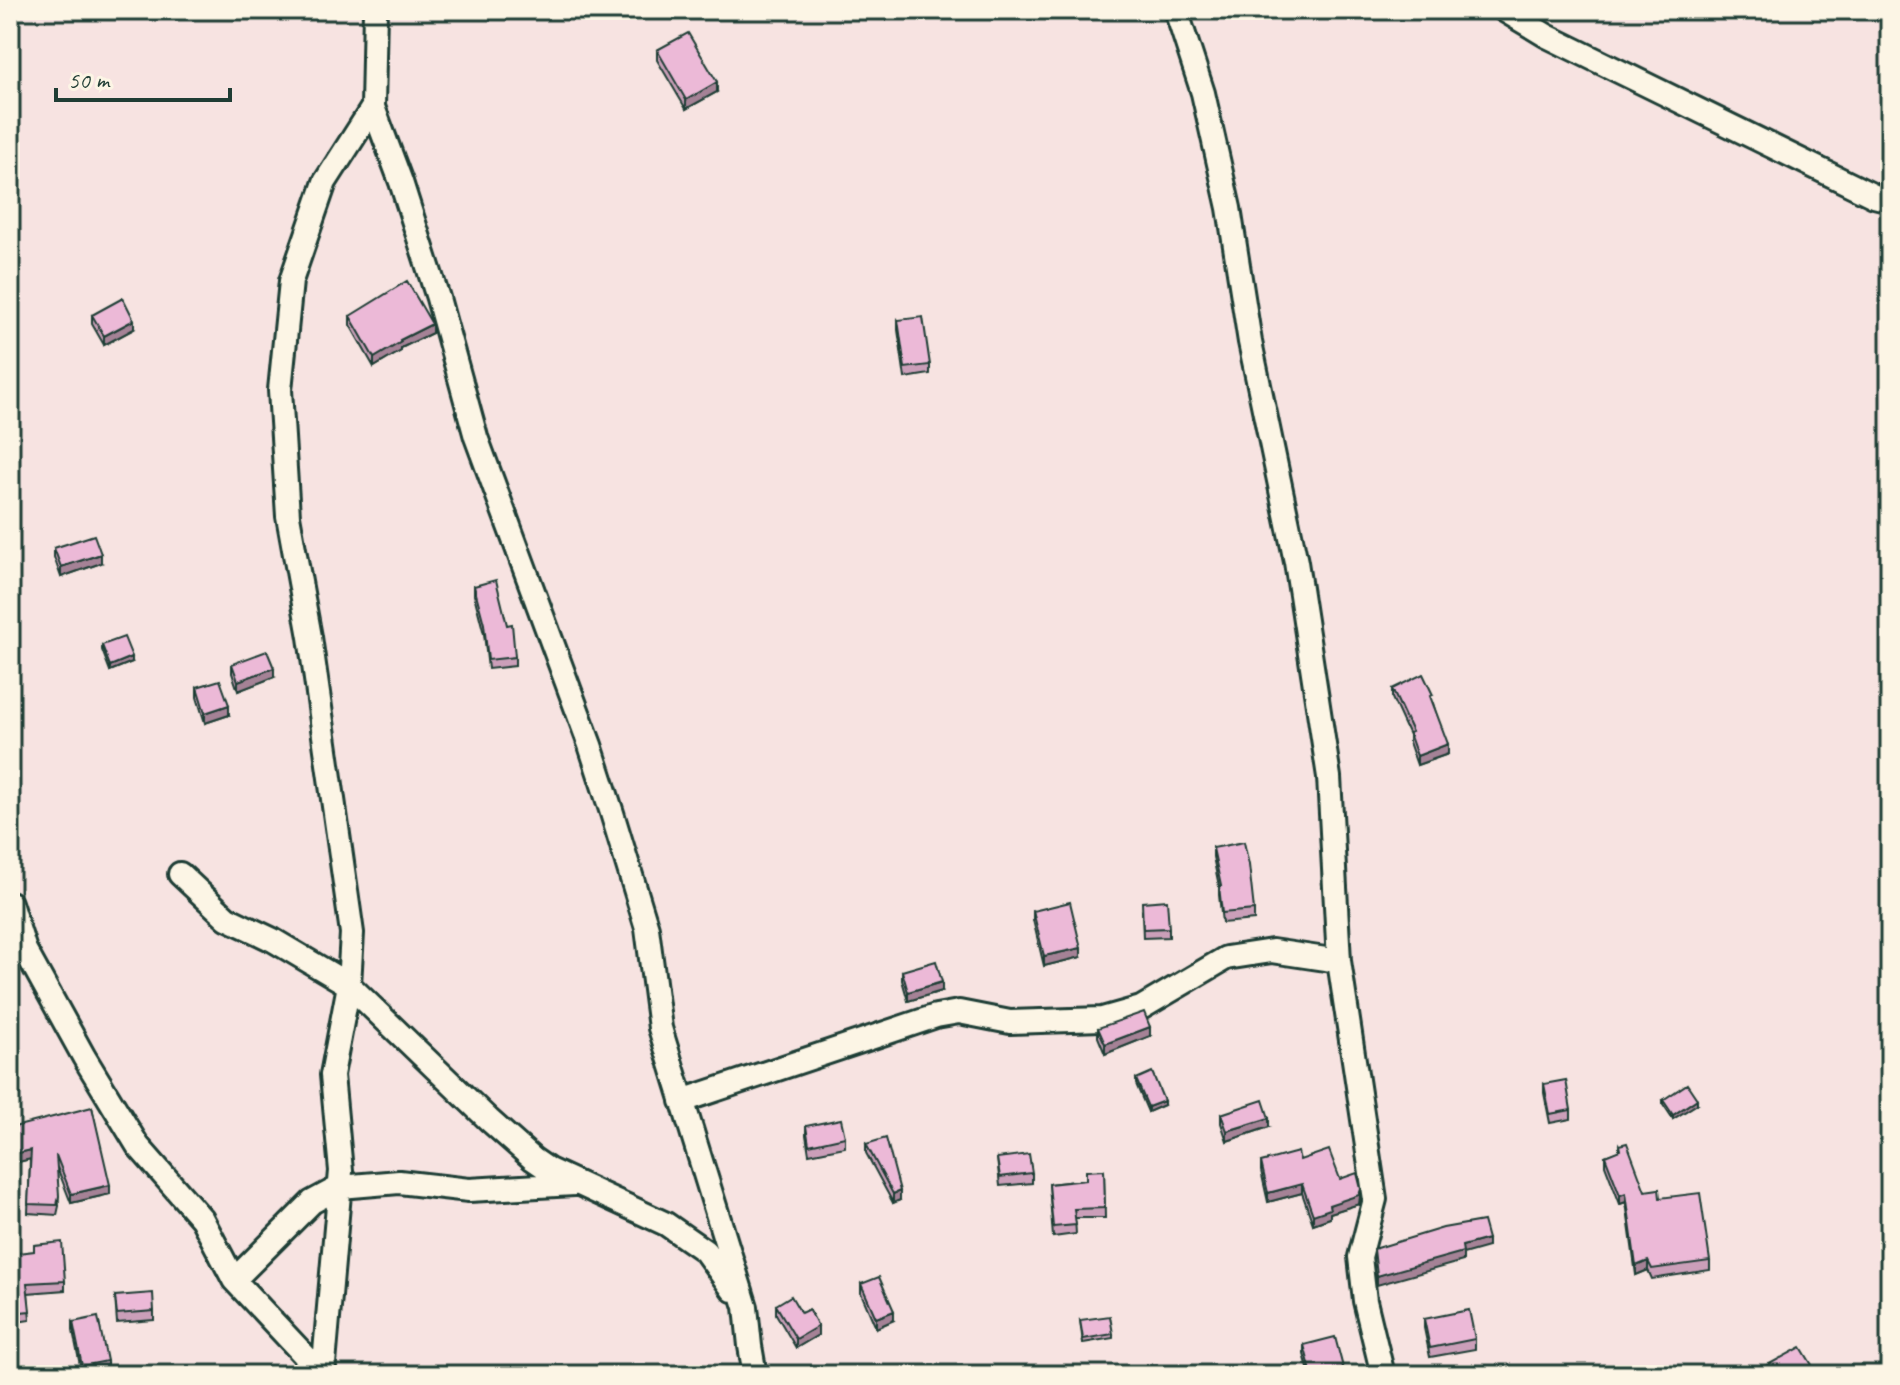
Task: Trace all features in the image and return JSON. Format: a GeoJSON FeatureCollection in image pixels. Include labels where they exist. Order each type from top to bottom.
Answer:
{"type":"FeatureCollection","features":[{"type":"Feature","properties":{"kind":"street"},"geometry":{"type":"LineString","coordinates":[[375,10],[373,107],[438,298],[476,437],[590,745],[647,928],[660,1028],[746,1307],[755,1375]]}},
{"type":"Feature","properties":{"kind":"street"},"geometry":{"type":"LineString","coordinates":[[1176,10],[1203,93],[1229,208],[1250,342],[1296,562],[1329,777],[1339,961],[1375,1199],[1360,1257],[1365,1301],[1383,1375]]}},
{"type":"Feature","properties":{"kind":"street"},"geometry":{"type":"LineString","coordinates":[[1504,10],[1547,36],[1874,196],[1890,200]]}},
{"type":"Feature","properties":{"kind":"street"},"geometry":{"type":"LineString","coordinates":[[323,1375],[341,1171],[332,1075],[349,985],[352,933],[310,637],[288,516],[280,390],[291,281],[325,182],[373,107]]}},
{"type":"Feature","properties":{"kind":"street"},"geometry":{"type":"LineString","coordinates":[[180,874],[227,918],[273,940],[349,985],[533,1159],[549,1170],[666,1224],[705,1251],[746,1307]]}},
{"type":"Feature","properties":{"kind":"street"},"geometry":{"type":"LineString","coordinates":[[10,903],[25,950],[138,1146],[202,1219],[234,1280],[323,1375]]}},
{"type":"Feature","properties":{"kind":"street"},"geometry":{"type":"LineString","coordinates":[[682,1101],[936,1016],[959,1012],[1010,1022],[1102,1019],[1141,1008],[1226,958],[1272,951],[1339,961]]}},
{"type":"Feature","properties":{"kind":"street"},"geometry":{"type":"LineString","coordinates":[[234,1280],[312,1202],[340,1187],[399,1182],[469,1190],[579,1184]]}},
{"type":"Feature","properties":{"kind":"building"},"geometry":{"type":"Polygon","coordinates":[[[688,33],[717,82],[686,100],[657,50],[688,33]]]}},
{"type":"Feature","properties":{"kind":"building"},"geometry":{"type":"Polygon","coordinates":[[[407,281],[432,324],[374,358],[350,316],[407,281]]]}},
{"type":"Feature","properties":{"kind":"building"},"geometry":{"type":"Polygon","coordinates":[[[123,298],[134,320],[104,336],[92,315],[123,298]]]}},
{"type":"Feature","properties":{"kind":"building"},"geometry":{"type":"Polygon","coordinates":[[[923,317],[930,365],[905,368],[898,320],[923,317]]]}},
{"type":"Feature","properties":{"kind":"building"},"geometry":{"type":"Polygon","coordinates":[[[94,535],[101,554],[61,567],[54,548],[94,535]]]}},
{"type":"Feature","properties":{"kind":"building"},"geometry":{"type":"Polygon","coordinates":[[[496,580],[507,625],[512,624],[515,657],[488,660],[484,624],[474,586],[496,580]]]}},
{"type":"Feature","properties":{"kind":"building"},"geometry":{"type":"Polygon","coordinates":[[[124,637],[132,657],[110,666],[102,645],[124,637]]]}},
{"type":"Feature","properties":{"kind":"building"},"geometry":{"type":"Polygon","coordinates":[[[267,651],[274,668],[238,681],[232,664],[267,651]]]}},
{"type":"Feature","properties":{"kind":"building"},"geometry":{"type":"Polygon","coordinates":[[[1423,674],[1448,744],[1417,756],[1409,733],[1412,732],[1392,689],[1423,674]]]}},
{"type":"Feature","properties":{"kind":"building"},"geometry":{"type":"Polygon","coordinates":[[[220,680],[229,705],[205,713],[197,687],[220,680]]]}},
{"type":"Feature","properties":{"kind":"building"},"geometry":{"type":"Polygon","coordinates":[[[1244,842],[1254,910],[1222,913],[1221,886],[1213,848],[1244,842]]]}},
{"type":"Feature","properties":{"kind":"building"},"geometry":{"type":"Polygon","coordinates":[[[1167,900],[1169,928],[1143,929],[1142,902],[1167,900]]]}},
{"type":"Feature","properties":{"kind":"building"},"geometry":{"type":"Polygon","coordinates":[[[1070,902],[1081,948],[1044,956],[1033,911],[1070,902]]]}},
{"type":"Feature","properties":{"kind":"building"},"geometry":{"type":"Polygon","coordinates":[[[936,961],[942,982],[908,992],[902,971],[936,961]]]}},
{"type":"Feature","properties":{"kind":"building"},"geometry":{"type":"Polygon","coordinates":[[[1144,1012],[1150,1027],[1105,1044],[1098,1028],[1144,1012]]]}},
{"type":"Feature","properties":{"kind":"building"},"geometry":{"type":"Polygon","coordinates":[[[1152,1072],[1164,1101],[1148,1107],[1136,1079],[1152,1072]]]}},
{"type":"Feature","properties":{"kind":"building"},"geometry":{"type":"Polygon","coordinates":[[[1566,1080],[1571,1110],[1550,1114],[1544,1084],[1566,1080]]]}},
{"type":"Feature","properties":{"kind":"building"},"geometry":{"type":"Polygon","coordinates":[[[1687,1084],[1697,1099],[1673,1115],[1663,1100],[1687,1084]]]}},
{"type":"Feature","properties":{"kind":"building"},"geometry":{"type":"Polygon","coordinates":[[[1263,1100],[1269,1118],[1227,1131],[1221,1114],[1263,1100]]]}},
{"type":"Feature","properties":{"kind":"building"},"geometry":{"type":"Polygon","coordinates":[[[92,1107],[110,1185],[71,1194],[56,1155],[57,1205],[28,1204],[31,1150],[10,1155],[10,1128],[92,1107]]]}},
{"type":"Feature","properties":{"kind":"building"},"geometry":{"type":"Polygon","coordinates":[[[841,1119],[845,1137],[809,1145],[806,1126],[841,1119]]]}},
{"type":"Feature","properties":{"kind":"building"},"geometry":{"type":"Polygon","coordinates":[[[886,1138],[900,1191],[893,1194],[866,1144],[886,1138]]]}},
{"type":"Feature","properties":{"kind":"building"},"geometry":{"type":"Polygon","coordinates":[[[1627,1143],[1645,1191],[1659,1189],[1660,1198],[1700,1193],[1710,1261],[1652,1269],[1648,1261],[1636,1266],[1626,1193],[1620,1195],[1605,1156],[1620,1150],[1619,1145],[1627,1143]]]}},
{"type":"Feature","properties":{"kind":"building"},"geometry":{"type":"Polygon","coordinates":[[[1329,1150],[1340,1179],[1357,1173],[1361,1189],[1359,1195],[1329,1205],[1330,1209],[1313,1215],[1302,1184],[1268,1193],[1261,1162],[1298,1152],[1300,1160],[1329,1150]]]}},
{"type":"Feature","properties":{"kind":"building"},"geometry":{"type":"Polygon","coordinates":[[[1029,1154],[1032,1173],[1000,1177],[997,1158],[1029,1154]]]}},
{"type":"Feature","properties":{"kind":"building"},"geometry":{"type":"Polygon","coordinates":[[[1104,1170],[1105,1208],[1074,1209],[1076,1225],[1053,1227],[1049,1184],[1086,1180],[1086,1171],[1104,1170]]]}},
{"type":"Feature","properties":{"kind":"building"},"geometry":{"type":"Polygon","coordinates":[[[1483,1221],[1488,1239],[1462,1246],[1463,1252],[1377,1276],[1374,1249],[1443,1228],[1483,1221]]]}},
{"type":"Feature","properties":{"kind":"building"},"geometry":{"type":"Polygon","coordinates":[[[62,1242],[65,1281],[27,1283],[30,1311],[10,1313],[10,1254],[34,1251],[34,1245],[62,1242]]]}},
{"type":"Feature","properties":{"kind":"building"},"geometry":{"type":"Polygon","coordinates":[[[879,1277],[894,1311],[876,1318],[861,1284],[879,1277]]]}},
{"type":"Feature","properties":{"kind":"building"},"geometry":{"type":"Polygon","coordinates":[[[153,1293],[154,1311],[117,1314],[115,1296],[153,1293]]]}},
{"type":"Feature","properties":{"kind":"building"},"geometry":{"type":"Polygon","coordinates":[[[791,1296],[801,1313],[809,1309],[818,1326],[796,1339],[776,1305],[791,1296]]]}},
{"type":"Feature","properties":{"kind":"building"},"geometry":{"type":"Polygon","coordinates":[[[1469,1310],[1475,1339],[1430,1348],[1424,1319],[1469,1310]]]}},
{"type":"Feature","properties":{"kind":"building"},"geometry":{"type":"Polygon","coordinates":[[[1110,1316],[1113,1334],[1083,1339],[1080,1320],[1110,1316]]]}},
{"type":"Feature","properties":{"kind":"building"},"geometry":{"type":"Polygon","coordinates":[[[98,1317],[107,1361],[82,1366],[73,1322],[98,1317]]]}},
{"type":"Feature","properties":{"kind":"building"},"geometry":{"type":"Polygon","coordinates":[[[1335,1337],[1345,1375],[1312,1375],[1304,1345],[1335,1337]]]}},
{"type":"Feature","properties":{"kind":"building"},"geometry":{"type":"Polygon","coordinates":[[[1801,1347],[1812,1365],[1807,1368],[1811,1375],[1768,1375],[1764,1367],[1801,1347]]]}}]}
